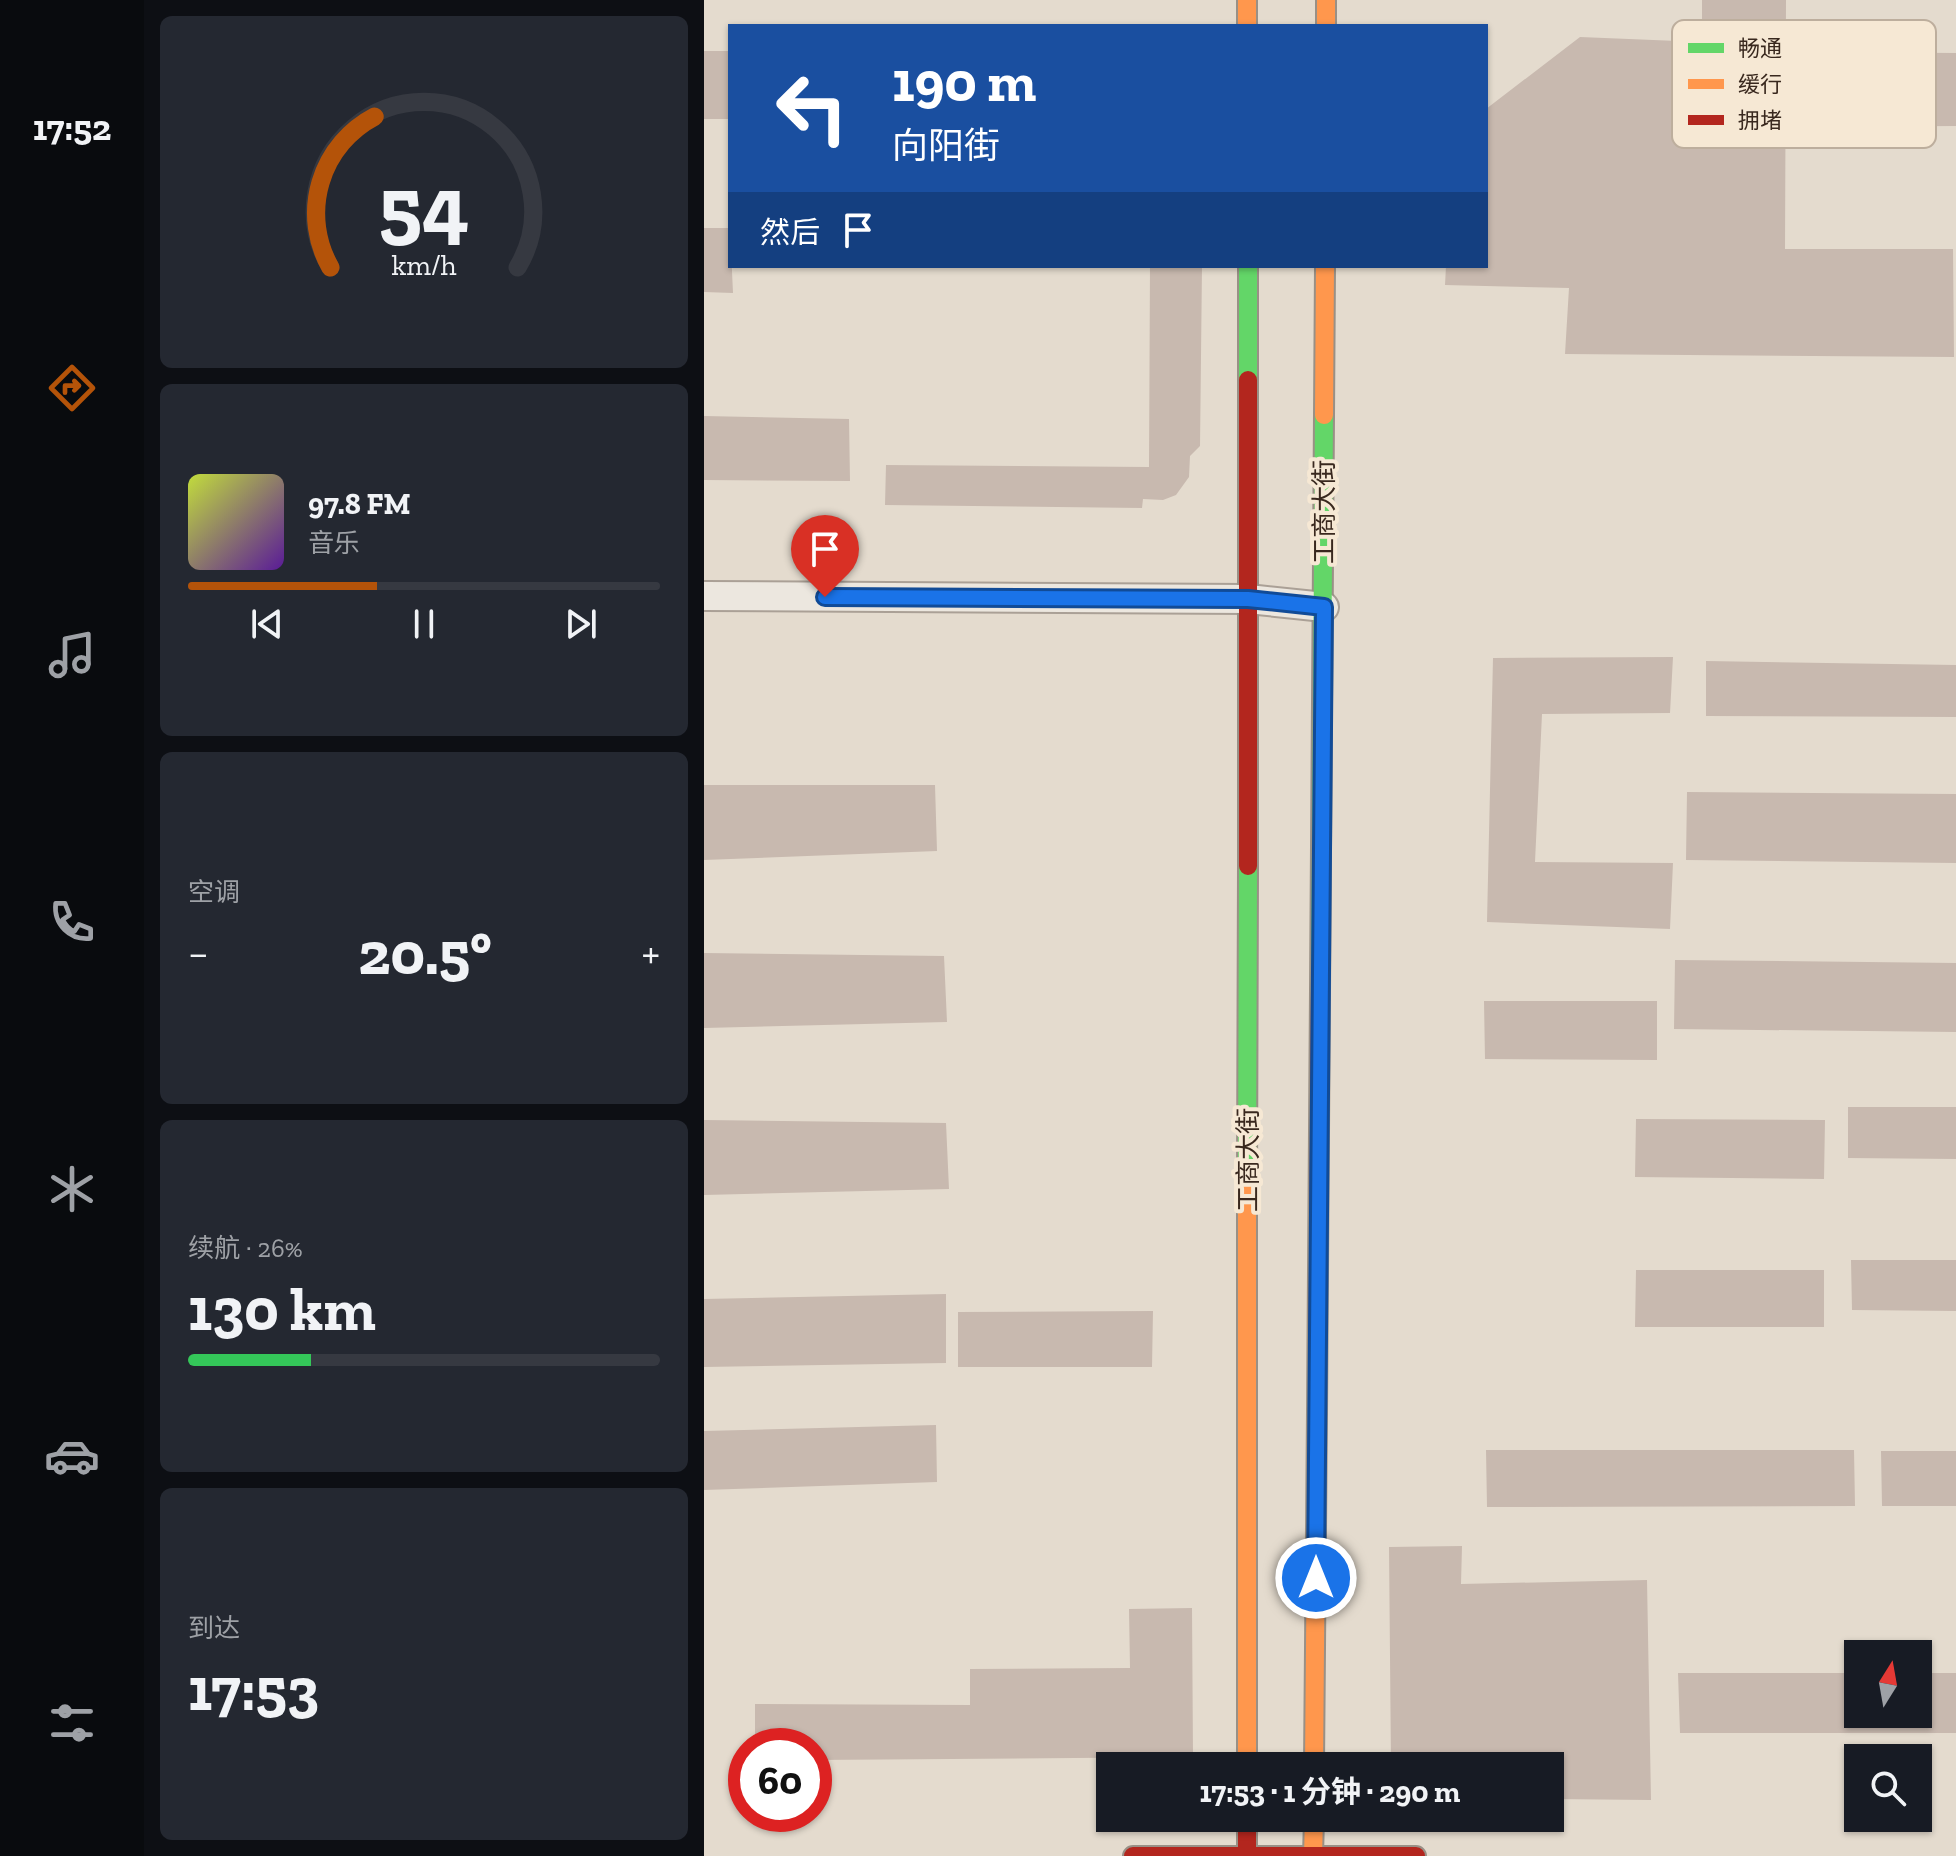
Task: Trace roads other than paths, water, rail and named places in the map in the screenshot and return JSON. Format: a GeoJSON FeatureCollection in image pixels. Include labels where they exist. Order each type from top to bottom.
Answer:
{"type":"FeatureCollection","features":[{"type":"Feature","properties":{"kind":"main road"},"geometry":{"type":"LineString","coordinates":[[1247,0],[1247,24]]}},
{"type":"Feature","properties":{"kind":"main road"},"geometry":{"type":"LineString","coordinates":[[1326,0],[1326,24]]}},
{"type":"Feature","properties":{"kind":"main road","name":"工商大街"},"geometry":{"type":"LineString","coordinates":[[1247,1752],[1248,268]]}},
{"type":"Feature","properties":{"kind":"main road","name":"工商大街"},"geometry":{"type":"LineString","coordinates":[[1314,1752],[1325,268]]}},
{"type":"Feature","properties":{"kind":"main road"},"geometry":{"type":"LineString","coordinates":[[1247,1832],[1247,1855]]}},
{"type":"Feature","properties":{"kind":"main road"},"geometry":{"type":"LineString","coordinates":[[1313,1856],[1314,1832]]}},
{"type":"Feature","properties":{"kind":"main road"},"geometry":{"type":"LineString","coordinates":[[1133,1856],[1416,1856]]}},
{"type":"Feature","properties":{"kind":"street"},"geometry":{"type":"LineString","coordinates":[[704,596],[1248,599],[1324,607]]}}]}
